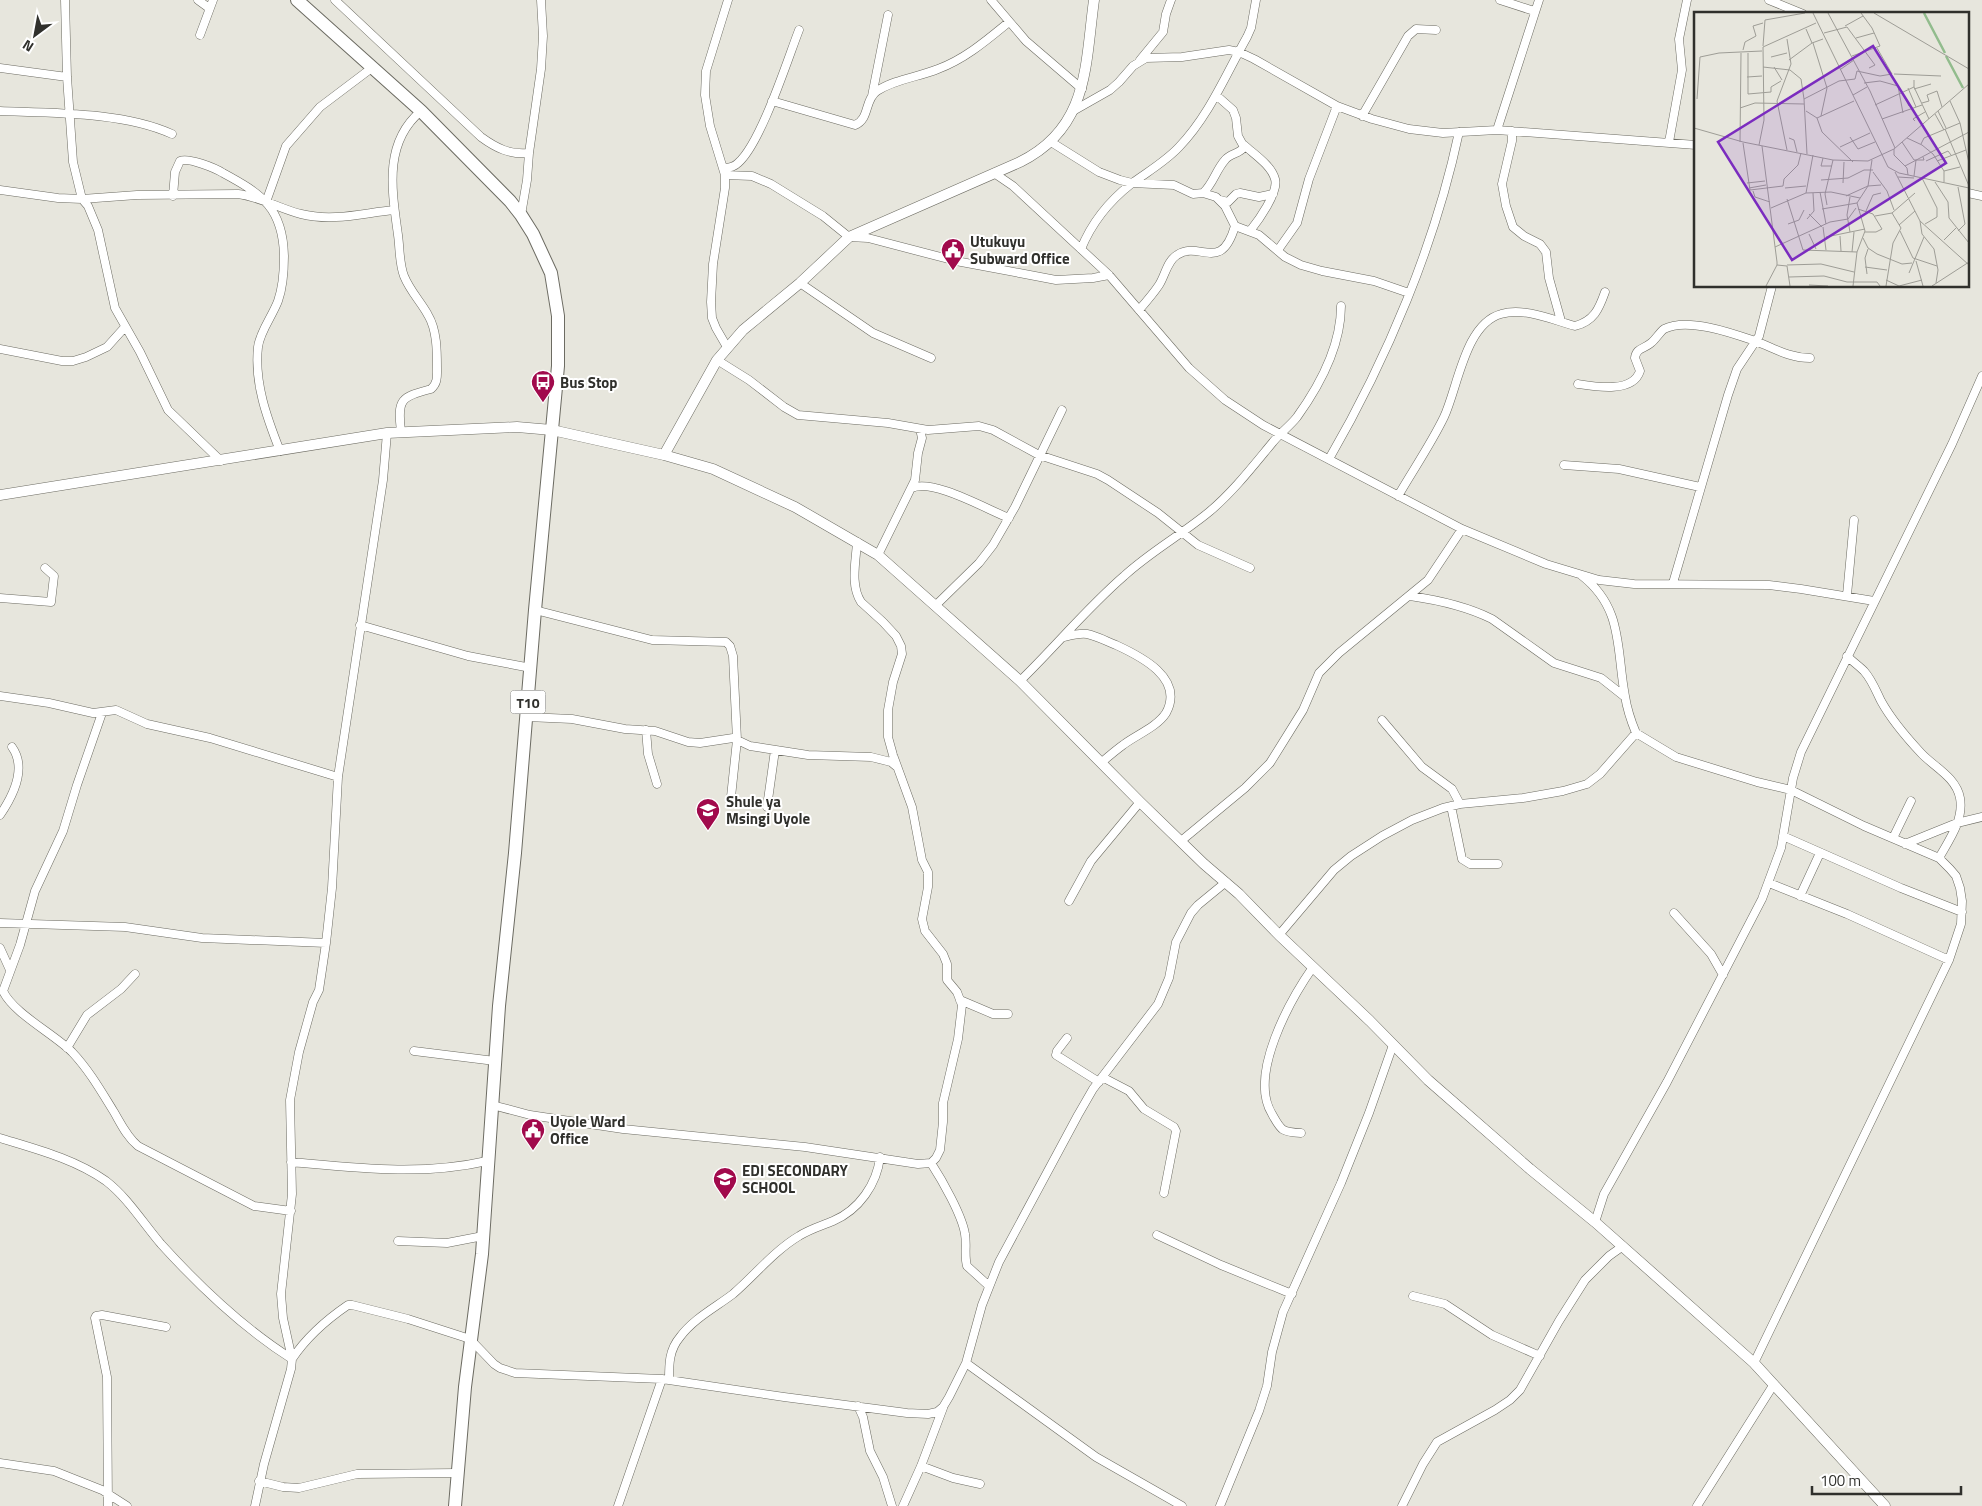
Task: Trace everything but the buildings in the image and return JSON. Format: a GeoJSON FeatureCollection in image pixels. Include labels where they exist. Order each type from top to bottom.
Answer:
{"type":"FeatureCollection","features":[{"type":"Feature","properties":{"kind":"highway","name":"T10"},"geometry":{"type":"LineString","coordinates":[[301,2],[421,110],[490,180],[521,215],[542,252],[551,273],[556,296],[558,366],[495,1061],[483,1236],[470,1339],[455,1506]]}},
{"type":"Feature","properties":{"kind":"street"},"geometry":{"type":"LineString","coordinates":[[65,0],[67,77],[71,114],[72,152],[82,199],[88,206],[98,230],[112,301],[140,352],[151,379],[168,410],[221,460]]}},
{"type":"Feature","properties":{"kind":"street"},"geometry":{"type":"LineString","coordinates":[[198,0],[209,8]]}},
{"type":"Feature","properties":{"kind":"street"},"geometry":{"type":"LineString","coordinates":[[200,35],[213,0]]}},
{"type":"Feature","properties":{"kind":"street"},"geometry":{"type":"LineString","coordinates":[[335,0],[481,136],[502,150],[516,154],[529,153]]}},
{"type":"Feature","properties":{"kind":"street"},"geometry":{"type":"LineString","coordinates":[[521,215],[528,180],[529,153],[541,69],[543,36],[541,0]]}},
{"type":"Feature","properties":{"kind":"street"},"geometry":{"type":"LineString","coordinates":[[727,347],[712,318],[713,264],[725,188],[725,172],[706,110],[705,83],[709,58],[728,0]]}},
{"type":"Feature","properties":{"kind":"street"},"geometry":{"type":"LineString","coordinates":[[991,0],[1009,22],[1053,65],[1082,89]]}},
{"type":"Feature","properties":{"kind":"street"},"geometry":{"type":"LineString","coordinates":[[664,455],[717,360],[727,347],[756,318],[800,283],[849,237],[994,174],[1032,156],[1051,142],[1073,111],[1082,89],[1094,0]]}},
{"type":"Feature","properties":{"kind":"street"},"geometry":{"type":"LineString","coordinates":[[1073,111],[1110,90],[1138,61],[1163,32],[1171,0]]}},
{"type":"Feature","properties":{"kind":"street"},"geometry":{"type":"LineString","coordinates":[[1081,249],[1099,215],[1132,183],[1178,149],[1193,131],[1216,95],[1251,28],[1256,0]]}},
{"type":"Feature","properties":{"kind":"street"},"geometry":{"type":"LineString","coordinates":[[1500,0],[1534,11]]}},
{"type":"Feature","properties":{"kind":"street"},"geometry":{"type":"LineString","coordinates":[[1497,130],[1539,0]]}},
{"type":"Feature","properties":{"kind":"street"},"geometry":{"type":"LineString","coordinates":[[1669,142],[1682,70],[1679,39],[1687,0]]}},
{"type":"Feature","properties":{"kind":"street"},"geometry":{"type":"LineString","coordinates":[[1769,0],[1798,12]]}},
{"type":"Feature","properties":{"kind":"street"},"geometry":{"type":"LineString","coordinates":[[772,101],[856,125],[862,122],[872,96],[888,15]]}},
{"type":"Feature","properties":{"kind":"street"},"geometry":{"type":"LineString","coordinates":[[872,96],[888,86],[937,70],[959,60],[975,50],[1009,22]]}},
{"type":"Feature","properties":{"kind":"street"},"geometry":{"type":"LineString","coordinates":[[1362,116],[1408,36],[1416,29],[1436,30]]}},
{"type":"Feature","properties":{"kind":"street"},"geometry":{"type":"LineString","coordinates":[[725,172],[743,159],[760,129],[799,30]]}},
{"type":"Feature","properties":{"kind":"street"},"geometry":{"type":"LineString","coordinates":[[1138,61],[1146,58],[1182,57],[1223,50],[1239,52],[1337,106],[1362,116],[1410,129],[1443,133],[1497,130],[1694,144]]}},
{"type":"Feature","properties":{"kind":"street"},"geometry":{"type":"LineString","coordinates":[[266,202],[284,150],[289,142],[320,107],[373,67]]}},
{"type":"Feature","properties":{"kind":"street"},"geometry":{"type":"LineString","coordinates":[[0,68],[67,77]]}},
{"type":"Feature","properties":{"kind":"street"},"geometry":{"type":"LineString","coordinates":[[1216,95],[1232,110],[1236,118],[1238,136],[1244,145],[1260,159],[1275,178],[1276,184],[1273,194],[1250,231]]}},
{"type":"Feature","properties":{"kind":"street"},"geometry":{"type":"LineString","coordinates":[[1278,250],[1297,223],[1310,179],[1337,106]]}},
{"type":"Feature","properties":{"kind":"street"},"geometry":{"type":"LineString","coordinates":[[401,431],[399,408],[402,401],[409,394],[431,389],[435,386],[437,380],[437,359],[431,323],[408,284],[400,263],[394,210],[392,173],[398,141],[408,123],[421,110]]}},
{"type":"Feature","properties":{"kind":"street"},"geometry":{"type":"LineString","coordinates":[[0,111],[71,114],[150,125],[172,134]]}},
{"type":"Feature","properties":{"kind":"street"},"geometry":{"type":"LineString","coordinates":[[1512,131],[1512,141],[1502,184],[1506,206],[1513,227],[1524,236],[1540,244],[1546,252],[1549,278],[1560,321]]}},
{"type":"Feature","properties":{"kind":"street"},"geometry":{"type":"LineString","coordinates":[[1329,459],[1389,341],[1409,293],[1436,214],[1459,132]]}},
{"type":"Feature","properties":{"kind":"street"},"geometry":{"type":"LineString","coordinates":[[1051,142],[1106,175],[1132,183],[1164,184],[1193,194],[1203,194],[1229,202],[1233,196],[1240,193],[1259,197],[1273,194]]}},
{"type":"Feature","properties":{"kind":"street"},"geometry":{"type":"LineString","coordinates":[[1203,194],[1213,181],[1225,158],[1241,151],[1244,145]]}},
{"type":"Feature","properties":{"kind":"street"},"geometry":{"type":"LineString","coordinates":[[172,196],[175,172],[179,162],[184,159],[222,172],[253,190],[266,202],[278,218],[282,232],[284,275],[280,295],[258,345],[259,380],[265,410],[280,451]]}},
{"type":"Feature","properties":{"kind":"street"},"geometry":{"type":"LineString","coordinates":[[725,172],[752,176],[770,184],[823,216],[849,237],[868,238],[945,259],[1050,279],[1071,280],[1109,275]]}},
{"type":"Feature","properties":{"kind":"street"},"geometry":{"type":"LineString","coordinates":[[994,174],[1013,186],[1109,275],[1189,368],[1208,386],[1244,414],[1462,529],[1546,564],[1600,580],[1625,583],[1769,585],[1847,595],[1874,601]]}},
{"type":"Feature","properties":{"kind":"street"},"geometry":{"type":"LineString","coordinates":[[0,190],[58,198],[82,199],[238,194],[252,196],[302,215],[338,218],[394,210]]}},
{"type":"Feature","properties":{"kind":"street"},"geometry":{"type":"LineString","coordinates":[[1220,200],[1229,212],[1235,226],[1250,231],[1285,257],[1312,269],[1360,277],[1409,293]]}},
{"type":"Feature","properties":{"kind":"street"},"geometry":{"type":"LineString","coordinates":[[1139,310],[1159,285],[1175,256],[1182,252],[1191,251],[1207,254],[1220,251],[1228,242],[1235,226]]}},
{"type":"Feature","properties":{"kind":"street"},"geometry":{"type":"LineString","coordinates":[[800,283],[873,333],[931,358]]}},
{"type":"Feature","properties":{"kind":"street"},"geometry":{"type":"LineString","coordinates":[[1673,583],[1700,487],[1737,369],[1762,330],[1772,288]]}},
{"type":"Feature","properties":{"kind":"street"},"geometry":{"type":"LineString","coordinates":[[1398,496],[1444,416],[1469,345],[1480,330],[1493,318],[1506,313],[1532,315],[1575,326],[1592,318],[1598,311],[1606,292]]}},
{"type":"Feature","properties":{"kind":"street"},"geometry":{"type":"LineString","coordinates":[[1020,681],[1120,579],[1221,501],[1279,434],[1296,419],[1329,362],[1337,342],[1341,322],[1341,306]]}},
{"type":"Feature","properties":{"kind":"street"},"geometry":{"type":"LineString","coordinates":[[1578,384],[1596,387],[1619,386],[1632,382],[1640,371],[1635,358],[1637,352],[1651,343],[1666,328],[1675,326],[1685,325],[1710,328],[1756,341],[1785,354],[1810,358]]}},
{"type":"Feature","properties":{"kind":"street"},"geometry":{"type":"LineString","coordinates":[[0,350],[62,361],[73,361],[107,347],[125,327]]}},
{"type":"Feature","properties":{"kind":"street"},"geometry":{"type":"LineString","coordinates":[[717,360],[750,380],[784,407],[798,415],[888,423],[935,430],[979,426],[998,432],[1039,455],[1097,474],[1158,513],[1207,550],[1250,568]]}},
{"type":"Feature","properties":{"kind":"street"},"geometry":{"type":"LineString","coordinates":[[1596,1222],[1604,1194],[1660,1096],[1769,883],[1783,836],[1794,771],[1801,752],[1952,444],[1982,376]]}},
{"type":"Feature","properties":{"kind":"street"},"geometry":{"type":"LineString","coordinates":[[936,606],[986,554],[1009,518],[1062,410]]}},
{"type":"Feature","properties":{"kind":"street"},"geometry":{"type":"LineString","coordinates":[[0,495],[401,431],[494,427],[552,430],[664,455],[712,470],[795,507],[878,555],[1020,681],[1140,802],[1226,882],[1428,1080],[1530,1169],[1596,1222],[1754,1363],[1885,1506]]}},
{"type":"Feature","properties":{"kind":"street"},"geometry":{"type":"LineString","coordinates":[[878,555],[912,488],[922,438],[920,429]]}},
{"type":"Feature","properties":{"kind":"street"},"geometry":{"type":"LineString","coordinates":[[255,1506],[259,1481],[289,1379],[292,1359],[283,1318],[281,1294],[291,1212],[290,1116],[292,1085],[313,1002],[319,990],[326,943],[332,888],[338,777],[383,480],[387,433]]}},
{"type":"Feature","properties":{"kind":"street"},"geometry":{"type":"LineString","coordinates":[[1564,465],[1619,469],[1700,487]]}},
{"type":"Feature","properties":{"kind":"street"},"geometry":{"type":"LineString","coordinates":[[912,488],[922,485],[936,488],[1009,518]]}},
{"type":"Feature","properties":{"kind":"street"},"geometry":{"type":"LineString","coordinates":[[1847,595],[1854,520]]}},
{"type":"Feature","properties":{"kind":"street"},"geometry":{"type":"LineString","coordinates":[[1181,841],[1246,788],[1270,763],[1303,710],[1319,673],[1328,663],[1388,612],[1410,596],[1434,572],[1462,529]]}},
{"type":"Feature","properties":{"kind":"street"},"geometry":{"type":"LineString","coordinates":[[492,1105],[530,1115],[623,1129],[880,1157],[907,1163],[931,1163],[936,1158],[940,1150],[943,1103],[962,1012],[960,1000],[947,980],[947,964],[943,954],[925,931],[922,919],[928,887],[928,872],[923,862],[912,807],[890,746],[888,717],[890,694],[902,654],[901,646],[896,636],[860,602],[857,596],[855,587],[857,542]]}},
{"type":"Feature","properties":{"kind":"street"},"geometry":{"type":"LineString","coordinates":[[0,598],[51,602],[54,576],[45,568]]}},
{"type":"Feature","properties":{"kind":"street"},"geometry":{"type":"LineString","coordinates":[[1581,575],[1593,584],[1600,593],[1608,605],[1617,628],[1625,697],[1636,733],[1676,757],[1757,782],[1791,790],[1938,858],[1956,876],[1960,888],[1961,924],[1949,960],[1754,1363]]}},
{"type":"Feature","properties":{"kind":"street"},"geometry":{"type":"LineString","coordinates":[[1410,596],[1458,606],[1492,619],[1554,663],[1601,678],[1625,697]]}},
{"type":"Feature","properties":{"kind":"street"},"geometry":{"type":"LineString","coordinates":[[535,610],[652,640],[726,642],[730,646],[733,656],[737,740],[731,797]]}},
{"type":"Feature","properties":{"kind":"street"},"geometry":{"type":"LineString","coordinates":[[360,625],[468,656],[531,668]]}},
{"type":"Feature","properties":{"kind":"street"},"geometry":{"type":"LineString","coordinates":[[1062,638],[1086,634],[1135,653],[1156,667],[1168,686],[1170,702],[1160,720],[1124,744],[1102,762]]}},
{"type":"Feature","properties":{"kind":"street"},"geometry":{"type":"LineString","coordinates":[[1847,656],[1872,681],[1885,707],[1921,753],[1956,785],[1961,801],[1958,823],[1938,858]]}},
{"type":"Feature","properties":{"kind":"street"},"geometry":{"type":"LineString","coordinates":[[0,696],[49,703],[81,712],[102,714],[116,710],[147,724],[210,738],[338,777]]}},
{"type":"Feature","properties":{"kind":"street"},"geometry":{"type":"LineString","coordinates":[[102,714],[62,831],[35,891],[26,924],[1,993],[22,1013],[67,1048],[92,1076],[126,1133],[138,1146],[250,1204],[267,1209],[291,1212]]}},
{"type":"Feature","properties":{"kind":"street"},"geometry":{"type":"LineString","coordinates":[[527,717],[572,719],[625,729],[646,730],[662,733],[688,742],[700,743],[728,738],[750,746],[775,750],[829,757],[871,758],[891,762],[899,768]]}},
{"type":"Feature","properties":{"kind":"street"},"geometry":{"type":"LineString","coordinates":[[1382,720],[1422,767],[1452,789],[1460,804]]}},
{"type":"Feature","properties":{"kind":"street"},"geometry":{"type":"LineString","coordinates":[[646,730],[648,754],[657,784]]}},
{"type":"Feature","properties":{"kind":"street"},"geometry":{"type":"LineString","coordinates":[[1279,935],[1322,882],[1351,856],[1412,820],[1460,804],[1563,792],[1587,784],[1594,780],[1636,733]]}},
{"type":"Feature","properties":{"kind":"street"},"geometry":{"type":"LineString","coordinates":[[0,815],[12,793],[19,771],[18,755],[12,747]]}},
{"type":"Feature","properties":{"kind":"street"},"geometry":{"type":"LineString","coordinates":[[767,807],[775,750]]}},
{"type":"Feature","properties":{"kind":"street"},"geometry":{"type":"LineString","coordinates":[[1893,838],[1911,801]]}},
{"type":"Feature","properties":{"kind":"street"},"geometry":{"type":"LineString","coordinates":[[1069,901],[1091,861],[1140,802]]}},
{"type":"Feature","properties":{"kind":"street"},"geometry":{"type":"LineString","coordinates":[[1451,806],[1462,859],[1470,864],[1498,864]]}},
{"type":"Feature","properties":{"kind":"street"},"geometry":{"type":"LineString","coordinates":[[1905,844],[1958,823],[1982,817]]}},
{"type":"Feature","properties":{"kind":"street"},"geometry":{"type":"LineString","coordinates":[[1783,836],[1962,912]]}},
{"type":"Feature","properties":{"kind":"street"},"geometry":{"type":"LineString","coordinates":[[1800,896],[1820,853]]}},
{"type":"Feature","properties":{"kind":"street"},"geometry":{"type":"LineString","coordinates":[[903,1506],[921,1466],[943,1407],[966,1363],[989,1286],[1026,1211],[1078,1115],[1100,1079],[1158,1004],[1169,978],[1176,942],[1191,913],[1198,904],[1226,882]]}},
{"type":"Feature","properties":{"kind":"street"},"geometry":{"type":"LineString","coordinates":[[1769,883],[1862,920],[1949,960]]}},
{"type":"Feature","properties":{"kind":"street"},"geometry":{"type":"LineString","coordinates":[[1674,913],[1711,954],[1723,975]]}},
{"type":"Feature","properties":{"kind":"street"},"geometry":{"type":"LineString","coordinates":[[0,922],[125,927],[195,937],[326,943]]}},
{"type":"Feature","properties":{"kind":"street"},"geometry":{"type":"LineString","coordinates":[[0,948],[10,970]]}},
{"type":"Feature","properties":{"kind":"street"},"geometry":{"type":"LineString","coordinates":[[1301,1133],[1281,1130],[1267,1106],[1264,1090],[1268,1060],[1280,1025],[1313,967]]}},
{"type":"Feature","properties":{"kind":"street"},"geometry":{"type":"LineString","coordinates":[[67,1048],[87,1015],[113,996],[136,974]]}},
{"type":"Feature","properties":{"kind":"street"},"geometry":{"type":"LineString","coordinates":[[960,1000],[993,1014],[1008,1014]]}},
{"type":"Feature","properties":{"kind":"street"},"geometry":{"type":"LineString","coordinates":[[1067,1038],[1056,1055],[1100,1079],[1129,1091],[1144,1109],[1174,1127],[1176,1131],[1164,1192]]}},
{"type":"Feature","properties":{"kind":"street"},"geometry":{"type":"LineString","coordinates":[[1220,1506],[1259,1411],[1267,1386],[1277,1331],[1341,1183],[1393,1044]]}},
{"type":"Feature","properties":{"kind":"street"},"geometry":{"type":"LineString","coordinates":[[414,1051],[495,1061]]}},
{"type":"Feature","properties":{"kind":"street"},"geometry":{"type":"LineString","coordinates":[[0,1138],[66,1160],[105,1181],[128,1202],[160,1242],[209,1293],[260,1336],[292,1359]]}},
{"type":"Feature","properties":{"kind":"street"},"geometry":{"type":"LineString","coordinates":[[618,1506],[666,1379],[670,1356],[680,1337],[735,1292],[797,1237],[809,1230],[835,1221],[854,1206],[866,1194],[875,1180],[879,1171],[880,1157]]}},
{"type":"Feature","properties":{"kind":"street"},"geometry":{"type":"LineString","coordinates":[[291,1162],[405,1170],[438,1169],[487,1161]]}},
{"type":"Feature","properties":{"kind":"street"},"geometry":{"type":"LineString","coordinates":[[931,1163],[943,1182],[963,1227],[966,1239],[967,1266],[989,1286]]}},
{"type":"Feature","properties":{"kind":"street"},"geometry":{"type":"LineString","coordinates":[[1157,1235],[1220,1265],[1292,1294]]}},
{"type":"Feature","properties":{"kind":"street"},"geometry":{"type":"LineString","coordinates":[[398,1241],[447,1243],[483,1236]]}},
{"type":"Feature","properties":{"kind":"street"},"geometry":{"type":"LineString","coordinates":[[1402,1506],[1422,1464],[1437,1442],[1510,1400],[1520,1390],[1585,1280],[1623,1246]]}},
{"type":"Feature","properties":{"kind":"street"},"geometry":{"type":"LineString","coordinates":[[1413,1296],[1445,1304],[1492,1335],[1540,1356]]}},
{"type":"Feature","properties":{"kind":"street"},"geometry":{"type":"LineString","coordinates":[[292,1359],[326,1322],[350,1305],[408,1319],[470,1339],[494,1364],[514,1374],[666,1379],[784,1397],[928,1414],[937,1412],[943,1407]]}},
{"type":"Feature","properties":{"kind":"street"},"geometry":{"type":"LineString","coordinates":[[108,1506],[107,1377],[95,1318],[102,1315],[166,1327]]}},
{"type":"Feature","properties":{"kind":"street"},"geometry":{"type":"LineString","coordinates":[[966,1363],[1096,1457],[1182,1506]]}},
{"type":"Feature","properties":{"kind":"street"},"geometry":{"type":"LineString","coordinates":[[1697,1506],[1774,1384]]}},
{"type":"Feature","properties":{"kind":"street"},"geometry":{"type":"LineString","coordinates":[[858,1406],[863,1417],[870,1451],[883,1477],[892,1506]]}},
{"type":"Feature","properties":{"kind":"street"},"geometry":{"type":"LineString","coordinates":[[0,1463],[54,1471],[109,1493],[127,1506]]}},
{"type":"Feature","properties":{"kind":"street"},"geometry":{"type":"LineString","coordinates":[[921,1466],[953,1478],[980,1484]]}},
{"type":"Feature","properties":{"kind":"street"},"geometry":{"type":"LineString","coordinates":[[259,1481],[283,1487],[299,1488],[357,1474],[458,1473]]}},
{"type":"Feature","properties":{"kind":"place","name":"Utukuyu Subward Office"},"geometry":{"type":"Point","coordinates":[953,271]}},
{"type":"Feature","properties":{"kind":"place","name":"Bus Stop"},"geometry":{"type":"Point","coordinates":[543,403]}},
{"type":"Feature","properties":{"kind":"place","name":"Shule ya Msingi Uyole"},"geometry":{"type":"Point","coordinates":[708,831]}},
{"type":"Feature","properties":{"kind":"place","name":"Uyole Ward Office"},"geometry":{"type":"Point","coordinates":[533,1151]}},
{"type":"Feature","properties":{"kind":"place","name":"EDI SECONDARY SCHOOL"},"geometry":{"type":"Point","coordinates":[725,1200]}}]}
